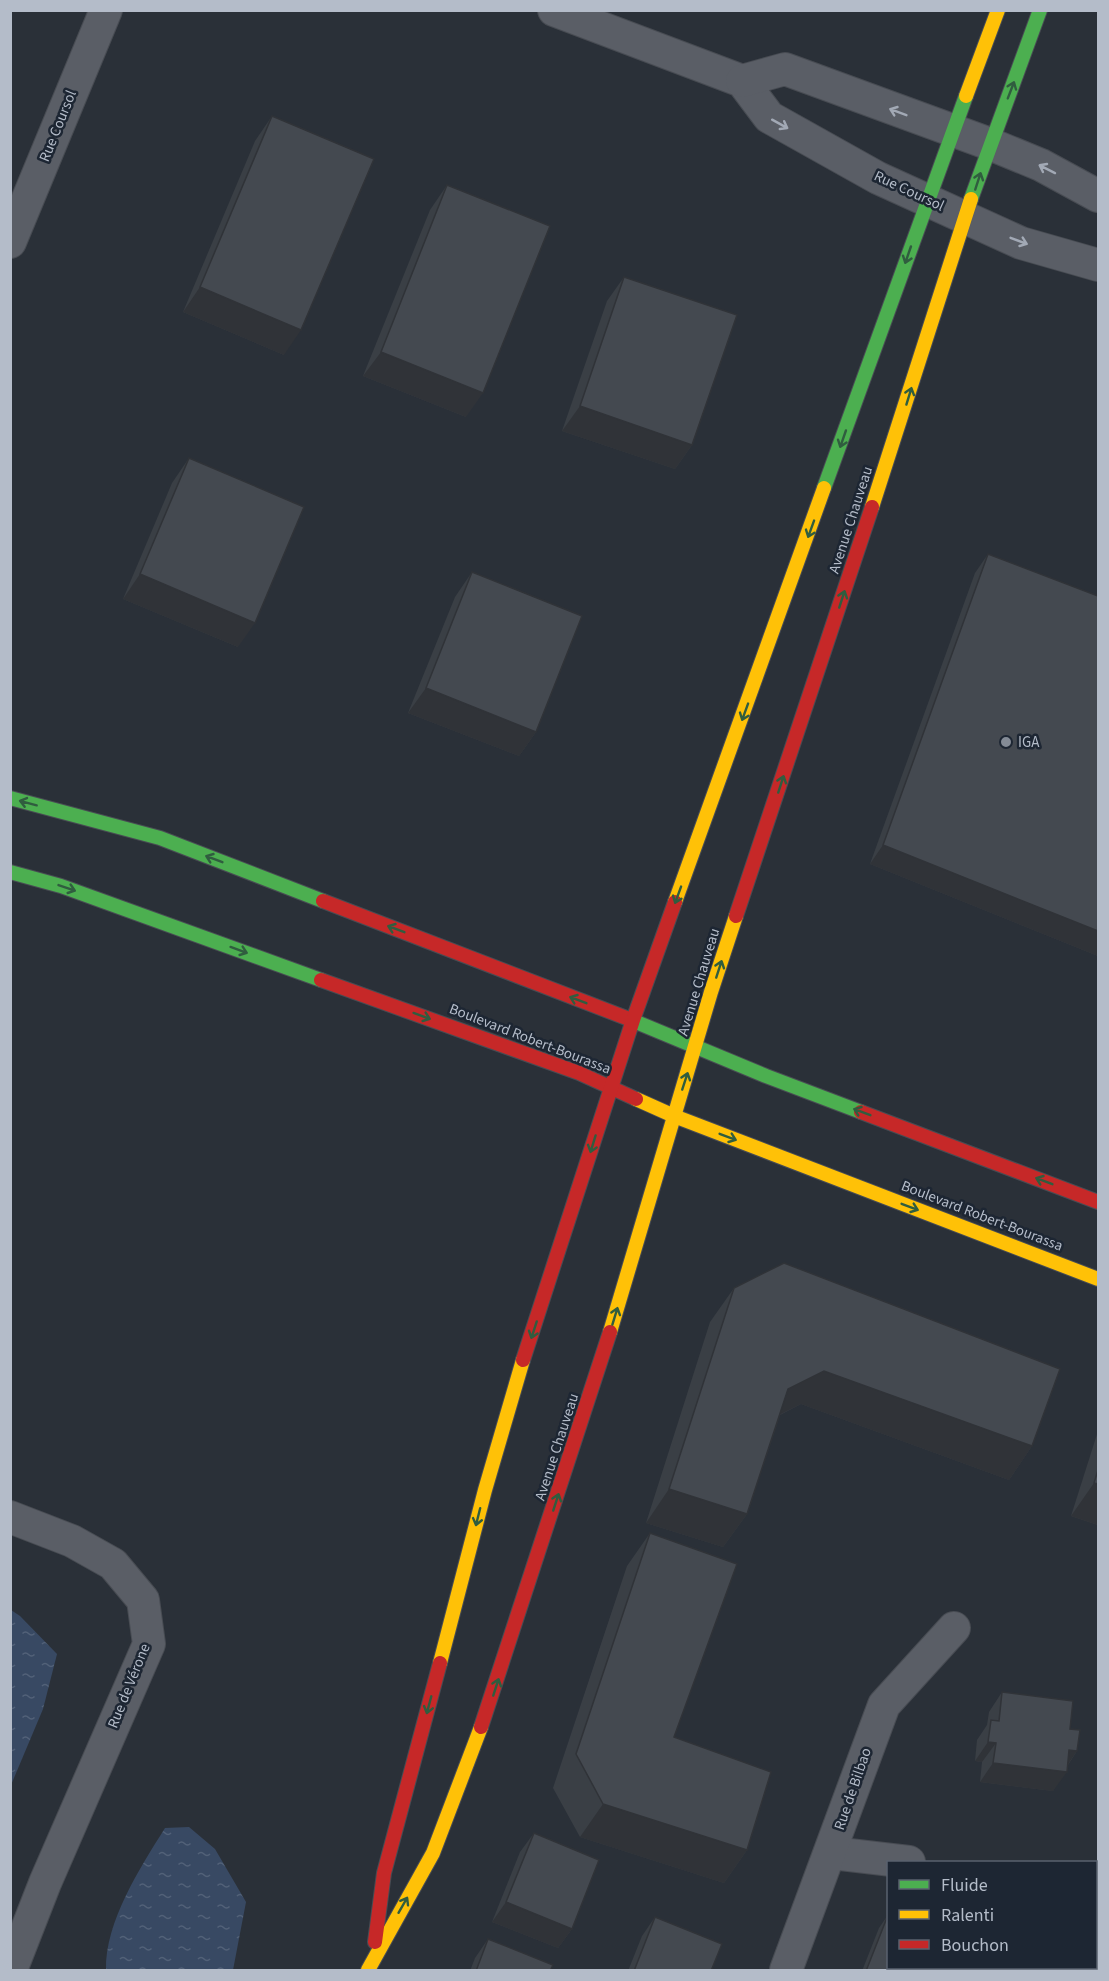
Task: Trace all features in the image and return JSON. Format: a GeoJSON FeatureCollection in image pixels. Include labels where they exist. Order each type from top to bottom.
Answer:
{"type":"FeatureCollection","features":[{"type":"Feature","properties":{"kind":"main road","name":"Avenue Chauveau"},"geometry":{"type":"LineString","coordinates":[[374,1956],[384,1874],[485,1490],[611,1088],[633,1020],[927,200],[998,10]]}},
{"type":"Feature","properties":{"kind":"main road","name":"Avenue Chauveau"},"geometry":{"type":"LineString","coordinates":[[368,1971],[374,1956],[433,1853],[488,1710],[596,1381],[711,992],[905,410],[990,144],[1040,10]]}},
{"type":"Feature","properties":{"kind":"main road"},"geometry":{"type":"LineString","coordinates":[[10,798],[160,838],[633,1020],[766,1076],[1098,1202]]}},
{"type":"Feature","properties":{"kind":"main road","name":"Boulevard Robert-Bourassa"},"geometry":{"type":"LineString","coordinates":[[10,872],[61,886],[579,1073],[674,1116],[1098,1279]]}},
{"type":"Feature","properties":{"kind":"street","name":"Rue Coursol"},"geometry":{"type":"LineString","coordinates":[[10,242],[106,10]]}},
{"type":"Feature","properties":{"kind":"street"},"geometry":{"type":"LineString","coordinates":[[554,10],[742,81],[785,69],[990,144],[1041,165],[1098,196]]}},
{"type":"Feature","properties":{"kind":"street","name":"Rue Coursol"},"geometry":{"type":"LineString","coordinates":[[742,81],[768,117],[878,178],[1021,243],[1098,265]]}},
{"type":"Feature","properties":{"kind":"street","name":"Rue de Vérone"},"geometry":{"type":"LineString","coordinates":[[10,1517],[72,1541],[112,1564],[143,1600],[149,1644],[45,1883],[12,1971]]}},
{"type":"Feature","properties":{"kind":"street","name":"Rue de Bilbao"},"geometry":{"type":"LineString","coordinates":[[786,1971],[832,1852],[859,1769],[885,1705],[954,1628]]}},
{"type":"Feature","properties":{"kind":"street"},"geometry":{"type":"LineString","coordinates":[[832,1852],[895,1861]]}},
{"type":"Feature","properties":{"kind":"water"},"geometry":{"type":"Polygon","coordinates":[[[11,1610],[20,1616],[57,1654],[43,1709],[11,1785],[11,1610]]]}},
{"type":"Feature","properties":{"kind":"water"},"geometry":{"type":"Polygon","coordinates":[[[189,1827],[215,1849],[246,1902],[233,1970],[106,1970],[111,1933],[126,1896],[145,1860],[165,1828],[189,1827]]]}},
{"type":"Feature","properties":{"kind":"building"},"geometry":{"type":"Polygon","coordinates":[[[272,116],[374,159],[301,330],[200,287],[272,116]]]}},
{"type":"Feature","properties":{"kind":"building"},"geometry":{"type":"Polygon","coordinates":[[[447,185],[550,226],[483,393],[381,352],[447,185]]]}},
{"type":"Feature","properties":{"kind":"building"},"geometry":{"type":"Polygon","coordinates":[[[624,277],[737,315],[692,445],[580,406],[624,277]]]}},
{"type":"Feature","properties":{"kind":"building"},"geometry":{"type":"Polygon","coordinates":[[[189,458],[304,507],[255,623],[140,574],[189,458]]]}},
{"type":"Feature","properties":{"kind":"building","name":"IGA"},"geometry":{"type":"Polygon","coordinates":[[[988,554],[1098,596],[1098,931],[883,845],[988,554]]]}},
{"type":"Feature","properties":{"kind":"building"},"geometry":{"type":"Polygon","coordinates":[[[472,572],[582,616],[536,732],[426,688],[472,572]]]}},
{"type":"Feature","properties":{"kind":"building"},"geometry":{"type":"Polygon","coordinates":[[[784,1263],[1060,1369],[1032,1446],[824,1371],[788,1389],[747,1514],[669,1489],[734,1288],[784,1263]]]}},
{"type":"Feature","properties":{"kind":"building"},"geometry":{"type":"Polygon","coordinates":[[[1098,1470],[1098,1484],[1094,1483],[1098,1470]]]}},
{"type":"Feature","properties":{"kind":"building"},"geometry":{"type":"Polygon","coordinates":[[[650,1533],[737,1564],[674,1737],[771,1772],[747,1850],[603,1804],[576,1754],[650,1533]]]}},
{"type":"Feature","properties":{"kind":"building"},"geometry":{"type":"Polygon","coordinates":[[[1002,1692],[1073,1701],[1070,1729],[1080,1730],[1077,1751],[1069,1750],[1067,1772],[993,1763],[996,1743],[988,1742],[991,1720],[999,1721],[1002,1692]]]}},
{"type":"Feature","properties":{"kind":"building"},"geometry":{"type":"Polygon","coordinates":[[[534,1833],[599,1860],[572,1929],[506,1902],[534,1833]]]}},
{"type":"Feature","properties":{"kind":"building"},"geometry":{"type":"Polygon","coordinates":[[[655,1917],[722,1944],[711,1971],[634,1971],[655,1917]]]}},
{"type":"Feature","properties":{"kind":"building"},"geometry":{"type":"Polygon","coordinates":[[[887,1918],[887,1969],[922,1969],[921,1971],[866,1971],[887,1918]]]}},
{"type":"Feature","properties":{"kind":"building"},"geometry":{"type":"Polygon","coordinates":[[[488,1939],[553,1965],[550,1971],[476,1971],[488,1939]]]}},
{"type":"Feature","properties":{"kind":"building"},"geometry":{"type":"Polygon","coordinates":[[[1098,1948],[1098,1971],[1088,1971],[1088,1969],[1097,1969],[1098,1948]]]}},
{"type":"Feature","properties":{"kind":"building"},"geometry":{"type":"Polygon","coordinates":[[[1003,1969],[1072,1969],[1071,1971],[1003,1971],[1003,1969]]]}},
{"type":"Feature","properties":{"kind":"traffic: fast"},"geometry":{"type":"LineString","coordinates":[[971,199],[1040,10]]}},
{"type":"Feature","properties":{"kind":"traffic: fast"},"geometry":{"type":"LineString","coordinates":[[824,488],[966,96]]}},
{"type":"Feature","properties":{"kind":"traffic: fast"},"geometry":{"type":"LineString","coordinates":[[10,798],[160,838],[323,901]]}},
{"type":"Feature","properties":{"kind":"traffic: fast"},"geometry":{"type":"LineString","coordinates":[[10,872],[61,886],[321,980]]}},
{"type":"Feature","properties":{"kind":"traffic: fast"},"geometry":{"type":"LineString","coordinates":[[629,1019],[766,1076],[861,1112]]}},
{"type":"Feature","properties":{"kind":"traffic: slow"},"geometry":{"type":"LineString","coordinates":[[966,96],[998,10]]}},
{"type":"Feature","properties":{"kind":"traffic: slow"},"geometry":{"type":"LineString","coordinates":[[872,507],[971,199]]}},
{"type":"Feature","properties":{"kind":"traffic: slow"},"geometry":{"type":"LineString","coordinates":[[675,902],[824,488]]}},
{"type":"Feature","properties":{"kind":"traffic: slow"},"geometry":{"type":"LineString","coordinates":[[610,1332],[711,992],[736,916]]}},
{"type":"Feature","properties":{"kind":"traffic: slow"},"geometry":{"type":"LineString","coordinates":[[636,1099],[674,1116],[1098,1279]]}},
{"type":"Feature","properties":{"kind":"traffic: slow"},"geometry":{"type":"LineString","coordinates":[[440,1663],[485,1490],[523,1360]]}},
{"type":"Feature","properties":{"kind":"traffic: slow"},"geometry":{"type":"LineString","coordinates":[[368,1970],[433,1853],[481,1727]]}},
{"type":"Feature","properties":{"kind":"traffic: jam"},"geometry":{"type":"LineString","coordinates":[[736,916],[872,507]]}},
{"type":"Feature","properties":{"kind":"traffic: jam"},"geometry":{"type":"LineString","coordinates":[[323,901],[629,1019]]}},
{"type":"Feature","properties":{"kind":"traffic: jam"},"geometry":{"type":"LineString","coordinates":[[523,1360],[633,1020],[675,902]]}},
{"type":"Feature","properties":{"kind":"traffic: jam"},"geometry":{"type":"LineString","coordinates":[[321,980],[579,1073],[636,1099]]}},
{"type":"Feature","properties":{"kind":"traffic: jam"},"geometry":{"type":"LineString","coordinates":[[861,1112],[1098,1202]]}},
{"type":"Feature","properties":{"kind":"traffic: jam"},"geometry":{"type":"LineString","coordinates":[[481,1727],[610,1332]]}},
{"type":"Feature","properties":{"kind":"traffic: jam"},"geometry":{"type":"LineString","coordinates":[[375,1942],[384,1873],[440,1663]]}},
{"type":"Feature","properties":{"kind":"place","name":"IGA"},"geometry":{"type":"Point","coordinates":[1006,742]}}]}
